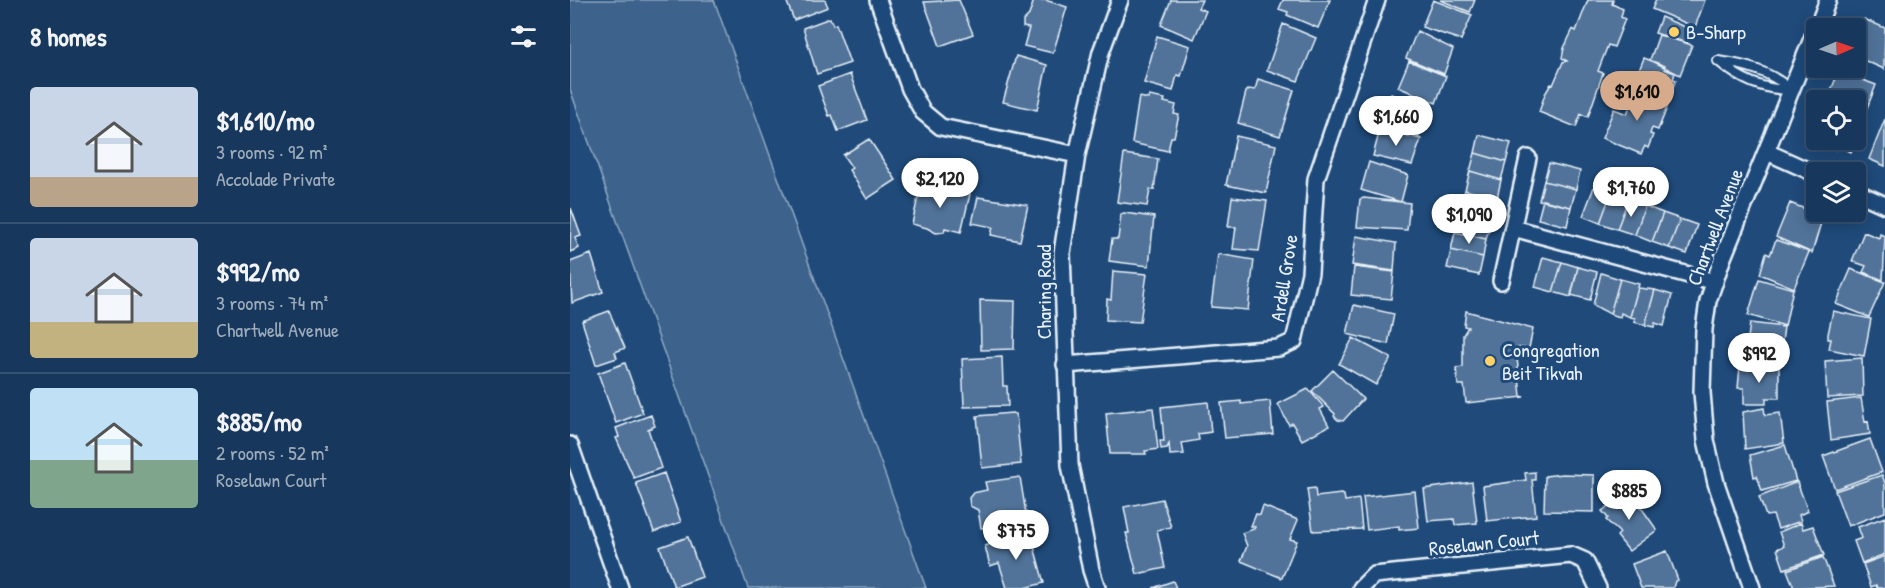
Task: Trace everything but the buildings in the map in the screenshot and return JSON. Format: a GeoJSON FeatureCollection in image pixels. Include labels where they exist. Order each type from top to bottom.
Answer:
{"type":"FeatureCollection","features":[{"type":"Feature","properties":{"kind":"street"},"geometry":{"type":"LineString","coordinates":[[878,0],[910,89],[923,112],[941,127],[1077,155]]}},
{"type":"Feature","properties":{"kind":"street","name":"Charing Road"},"geometry":{"type":"LineString","coordinates":[[1097,588],[1091,570],[1070,465],[1062,253],[1077,155],[1101,52],[1120,0]]}},
{"type":"Feature","properties":{"kind":"street","name":"Ardell Grove"},"geometry":{"type":"LineString","coordinates":[[1065,365],[1279,348],[1294,341],[1310,273],[1316,179],[1377,0]]}},
{"type":"Feature","properties":{"kind":"street","name":"Chartwell Avenue"},"geometry":{"type":"LineString","coordinates":[[1821,18],[1828,0]]}},
{"type":"Feature","properties":{"kind":"street","name":"Chartwell Avenue"},"geometry":{"type":"LineString","coordinates":[[1752,588],[1716,483],[1706,440],[1702,361],[1708,301],[1806,56]]}},
{"type":"Feature","properties":{"kind":"street"},"geometry":{"type":"LineString","coordinates":[[1767,152],[1806,170]]}},
{"type":"Feature","properties":{"kind":"street"},"geometry":{"type":"LineString","coordinates":[[1501,281],[1528,158]]}},
{"type":"Feature","properties":{"kind":"street"},"geometry":{"type":"LineString","coordinates":[[1866,196],[1885,205]]}},
{"type":"Feature","properties":{"kind":"street"},"geometry":{"type":"LineString","coordinates":[[1513,228],[1714,282]]}},
{"type":"Feature","properties":{"kind":"street"},"geometry":{"type":"LineString","coordinates":[[570,445],[620,588]]}},
{"type":"Feature","properties":{"kind":"street","name":"Roselawn Court"},"geometry":{"type":"LineString","coordinates":[[1361,588],[1374,575],[1570,555],[1586,561],[1598,588]]}},
{"type":"Feature","properties":{"kind":"lane"},"geometry":{"type":"LineString","coordinates":[[1718,61],[1744,64],[1774,75],[1792,90],[1771,90],[1740,79],[1718,61]]}},
{"type":"Feature","properties":{"kind":"shaded area"},"geometry":{"type":"Polygon","coordinates":[[[570,0],[714,0],[926,588],[748,588],[570,89],[570,0]]]}},
{"type":"Feature","properties":{"kind":"place","name":"B-Sharp"},"geometry":{"type":"Point","coordinates":[1674,32]}},
{"type":"Feature","properties":{"kind":"place","name":"Congregation Beit Tikvah"},"geometry":{"type":"Point","coordinates":[1490,361]}}]}
